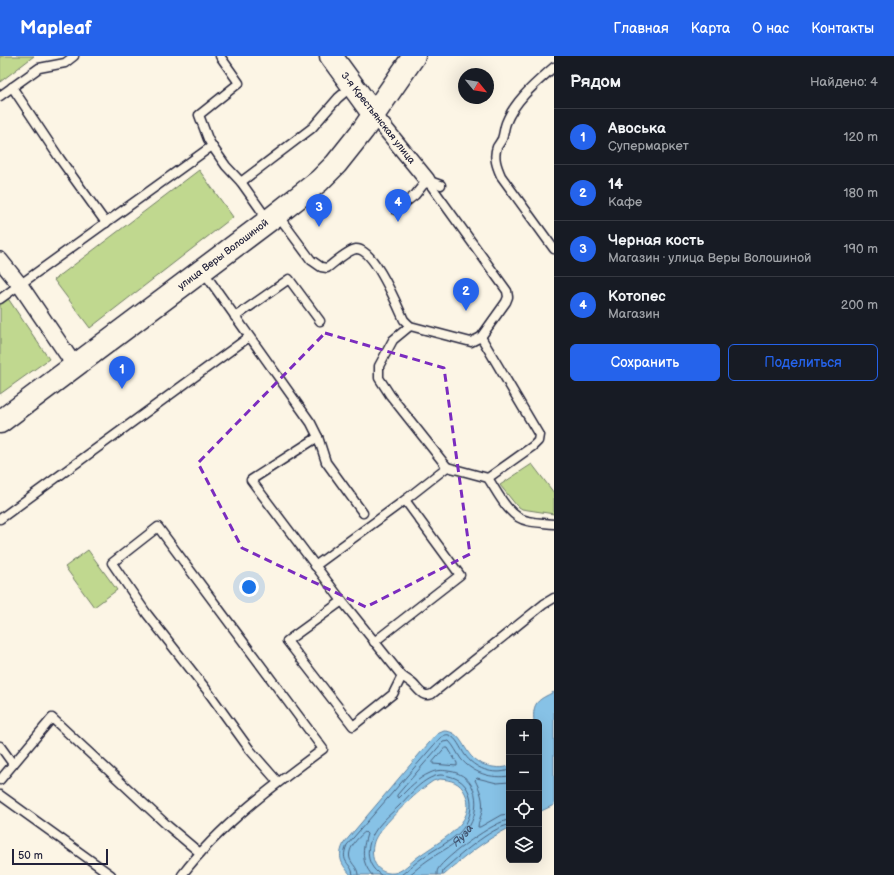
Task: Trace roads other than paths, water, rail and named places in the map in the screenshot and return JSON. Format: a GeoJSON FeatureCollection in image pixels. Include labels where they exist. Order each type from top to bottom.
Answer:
{"type":"FeatureCollection","features":[{"type":"Feature","properties":{"kind":"street","name":"3-я Крестьянская улица"},"geometry":{"type":"LineString","coordinates":[[331,56],[374,115],[434,182]]}},
{"type":"Feature","properties":{"kind":"street","name":"улица Веры Волошиной"},"geometry":{"type":"LineString","coordinates":[[0,422],[319,181],[336,164],[374,115],[414,56]]}},
{"type":"Feature","properties":{"kind":"street"},"geometry":{"type":"LineString","coordinates":[[0,260],[20,285],[75,366]]}},
{"type":"Feature","properties":{"kind":"lane"},"geometry":{"type":"LineString","coordinates":[[0,96],[40,68],[65,63],[74,56]]}},
{"type":"Feature","properties":{"kind":"lane"},"geometry":{"type":"LineString","coordinates":[[220,56],[239,83],[199,115],[208,139],[226,166],[311,260],[321,267],[327,268],[352,250],[358,249],[364,252],[381,272],[404,320],[410,326],[471,342],[481,336],[506,302],[508,296],[507,292],[434,182],[396,210]]}},
{"type":"Feature","properties":{"kind":"lane"},"geometry":{"type":"LineString","coordinates":[[554,67],[522,97],[512,111],[506,123],[495,157],[501,176],[554,249]]}},
{"type":"Feature","properties":{"kind":"lane"},"geometry":{"type":"LineString","coordinates":[[241,182],[312,128],[338,98],[353,86]]}},
{"type":"Feature","properties":{"kind":"lane"},"geometry":{"type":"LineString","coordinates":[[12,87],[60,159],[106,223]]}},
{"type":"Feature","properties":{"kind":"lane"},"geometry":{"type":"LineString","coordinates":[[0,299],[212,146]]}},
{"type":"Feature","properties":{"kind":"lane"},"geometry":{"type":"LineString","coordinates":[[202,270],[311,423],[318,437],[326,462],[363,512]]}},
{"type":"Feature","properties":{"kind":"lane"},"geometry":{"type":"LineString","coordinates":[[235,317],[289,279],[320,321]]}},
{"type":"Feature","properties":{"kind":"lane"},"geometry":{"type":"LineString","coordinates":[[410,326],[393,340],[380,366],[380,378],[390,395],[447,467],[488,478],[510,511],[516,516],[528,521],[554,524]]}},
{"type":"Feature","properties":{"kind":"lane"},"geometry":{"type":"LineString","coordinates":[[481,336],[539,435],[538,441],[533,446],[488,478]]}},
{"type":"Feature","properties":{"kind":"lane"},"geometry":{"type":"LineString","coordinates":[[0,520],[250,337]]}},
{"type":"Feature","properties":{"kind":"lane"},"geometry":{"type":"LineString","coordinates":[[318,437],[251,480],[374,642],[402,676],[423,695],[426,696],[432,694],[544,604],[554,598]]}},
{"type":"Feature","properties":{"kind":"lane"},"geometry":{"type":"LineString","coordinates":[[315,566],[406,500],[447,467]]}},
{"type":"Feature","properties":{"kind":"lane"},"geometry":{"type":"LineString","coordinates":[[374,642],[460,575],[406,500]]}},
{"type":"Feature","properties":{"kind":"lane"},"geometry":{"type":"LineString","coordinates":[[182,875],[200,853],[217,836],[278,782],[323,749],[158,527],[112,563],[147,614],[206,689],[250,750],[278,782]]}},
{"type":"Feature","properties":{"kind":"lane"},"geometry":{"type":"LineString","coordinates":[[342,601],[287,641],[353,726],[393,694],[398,687],[402,676]]}},
{"type":"Feature","properties":{"kind":"lane"},"geometry":{"type":"LineString","coordinates":[[0,780],[52,718],[168,826],[200,853]]}},
{"type":"Feature","properties":{"kind":"lane"},"geometry":{"type":"LineString","coordinates":[[0,746],[13,764]]}},
{"type":"Feature","properties":{"kind":"lane"},"geometry":{"type":"LineString","coordinates":[[0,795],[111,875]]}},
{"type":"Feature","properties":{"kind":"water"},"geometry":{"type":"Polygon","coordinates":[[[554,692],[554,805],[542,811],[542,719],[534,719],[534,710],[537,702],[554,692]]]}},
{"type":"Feature","properties":{"kind":"water","name":"Яуза"},"geometry":{"type":"Polygon","coordinates":[[[444,731],[450,732],[458,737],[473,758],[477,761],[490,767],[497,768],[506,766],[506,830],[475,849],[444,875],[351,875],[341,860],[341,852],[344,843],[437,734],[444,731]],[[440,779],[433,781],[398,811],[384,826],[375,839],[372,850],[374,862],[377,867],[387,873],[394,873],[402,870],[442,840],[460,824],[466,815],[468,804],[461,786],[451,781],[440,779]]]}},
{"type":"Feature","properties":{"kind":"place","name":"Котопес"},"geometry":{"type":"Point","coordinates":[398,222]}},
{"type":"Feature","properties":{"kind":"place","name":"Черная кость"},"geometry":{"type":"Point","coordinates":[319,227]}},
{"type":"Feature","properties":{"kind":"place","name":"14"},"geometry":{"type":"Point","coordinates":[466,311]}},
{"type":"Feature","properties":{"kind":"place","name":"Авоська"},"geometry":{"type":"Point","coordinates":[122,389]}}]}
